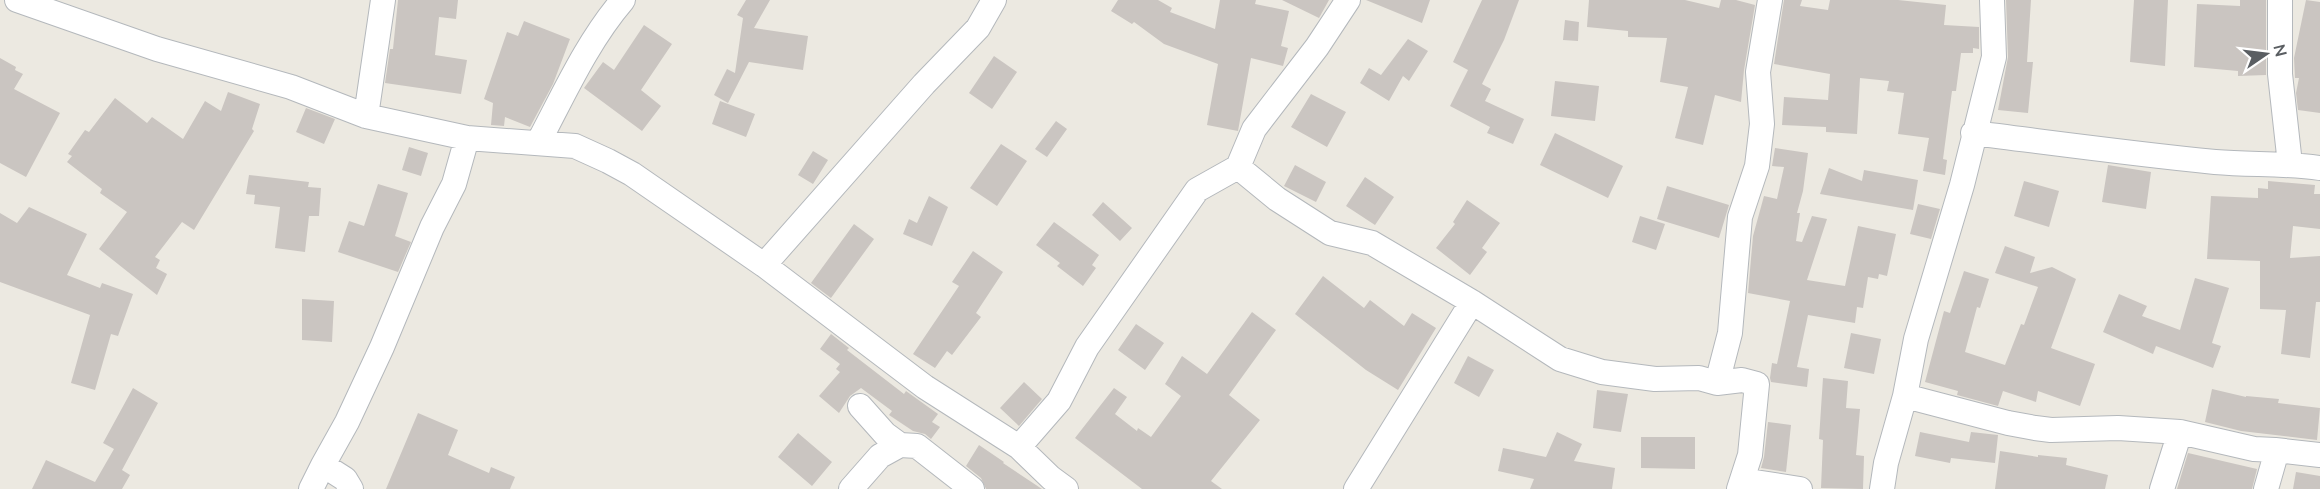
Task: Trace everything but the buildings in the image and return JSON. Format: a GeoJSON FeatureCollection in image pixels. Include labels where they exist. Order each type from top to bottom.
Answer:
{"type":"FeatureCollection","features":[{"type":"Feature","properties":{"kind":"street"},"geometry":{"type":"LineString","coordinates":[[16,0],[157,49],[291,87],[366,116],[468,138],[575,146],[632,174],[764,265],[925,387],[1019,447],[1066,489]]}},
{"type":"Feature","properties":{"kind":"street"},"geometry":{"type":"LineString","coordinates":[[366,116],[383,0]]}},
{"type":"Feature","properties":{"kind":"street"},"geometry":{"type":"LineString","coordinates":[[538,143],[576,70],[622,0]]}},
{"type":"Feature","properties":{"kind":"street"},"geometry":{"type":"LineString","coordinates":[[764,265],[924,84],[978,28],[994,0]]}},
{"type":"Feature","properties":{"kind":"street"},"geometry":{"type":"LineString","coordinates":[[1019,447],[1059,401],[1087,347],[1197,190],[1238,167],[1254,129],[1317,47],[1348,0]]}},
{"type":"Feature","properties":{"kind":"street"},"geometry":{"type":"LineString","coordinates":[[1718,383],[1730,333],[1740,217],[1756,166],[1761,134],[1758,72],[1770,0]]}},
{"type":"Feature","properties":{"kind":"street"},"geometry":{"type":"LineString","coordinates":[[1882,489],[1886,463],[1905,396],[1916,339],[1962,185],[1973,133],[1994,57],[1992,0]]}},
{"type":"Feature","properties":{"kind":"street"},"geometry":{"type":"LineString","coordinates":[[2280,0],[2280,74],[2290,164]]}},
{"type":"Feature","properties":{"kind":"street"},"geometry":{"type":"LineString","coordinates":[[1973,133],[2144,155],[2246,165],[2290,164],[2320,168]]}},
{"type":"Feature","properties":{"kind":"street"},"geometry":{"type":"LineString","coordinates":[[311,489],[347,422],[382,347],[432,227],[454,184],[468,138]]}},
{"type":"Feature","properties":{"kind":"street"},"geometry":{"type":"LineString","coordinates":[[1238,167],[1277,200],[1330,233],[1372,243],[1472,302],[1560,359],[1602,372],[1655,379],[1699,378],[1718,383],[1742,380],[1757,384],[1750,455],[1740,485],[1800,489]]}},
{"type":"Feature","properties":{"kind":"street"},"geometry":{"type":"LineString","coordinates":[[1356,489],[1472,302]]}},
{"type":"Feature","properties":{"kind":"street"},"geometry":{"type":"LineString","coordinates":[[1905,396],[2035,428],[2051,430],[2118,428],[2180,432],[2254,450],[2320,455]]}},
{"type":"Feature","properties":{"kind":"street"},"geometry":{"type":"LineString","coordinates":[[860,406],[885,434],[900,445]]}},
{"type":"Feature","properties":{"kind":"street"},"geometry":{"type":"LineString","coordinates":[[2162,489],[2180,432]]}},
{"type":"Feature","properties":{"kind":"street"},"geometry":{"type":"LineString","coordinates":[[851,489],[880,456],[900,445],[917,446],[972,489]]}},
{"type":"Feature","properties":{"kind":"street"},"geometry":{"type":"LineString","coordinates":[[2266,489],[2275,450]]}},
{"type":"Feature","properties":{"kind":"street"},"geometry":{"type":"LineString","coordinates":[[323,465],[345,479],[351,489]]}}]}
